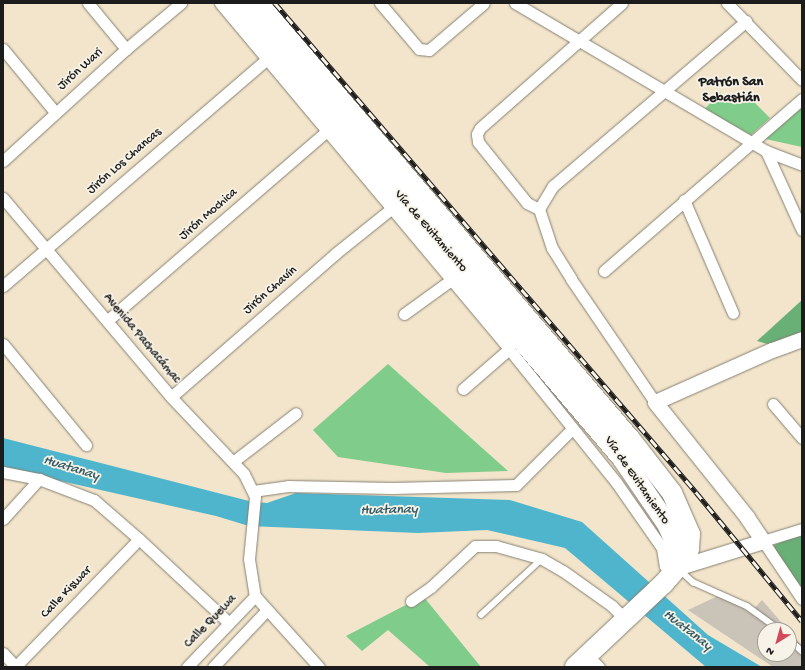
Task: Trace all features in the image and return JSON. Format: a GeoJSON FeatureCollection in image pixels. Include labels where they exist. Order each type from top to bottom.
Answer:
{"type":"FeatureCollection","features":[{"type":"Feature","properties":{"kind":"highway","name":"Vía de Evitamiento"},"geometry":{"type":"LineString","coordinates":[[235,3],[332,127],[564,387],[622,458],[664,519],[677,546],[678,554],[667,578]]}},
{"type":"Feature","properties":{"kind":"highway","name":"Vía de Evitamiento"},"geometry":{"type":"LineString","coordinates":[[258,3],[630,439],[672,492],[690,534],[689,549],[667,578]]}},
{"type":"Feature","properties":{"kind":"highway"},"geometry":{"type":"LineString","coordinates":[[587,663],[628,617],[667,578]]}},
{"type":"Feature","properties":{"kind":"main road"},"geometry":{"type":"LineString","coordinates":[[667,578],[762,541],[747,517],[655,402],[802,339]]}},
{"type":"Feature","properties":{"kind":"street"},"geometry":{"type":"LineString","coordinates":[[88,3],[126,49]]}},
{"type":"Feature","properties":{"kind":"street","name":"Jirón Wari"},"geometry":{"type":"LineString","coordinates":[[3,161],[55,112],[181,3]]}},
{"type":"Feature","properties":{"kind":"street"},"geometry":{"type":"LineString","coordinates":[[220,3],[266,60],[332,127],[391,209],[509,349],[616,482],[662,548],[667,578]]}},
{"type":"Feature","properties":{"kind":"street"},"geometry":{"type":"LineString","coordinates":[[380,3],[419,48],[429,50],[484,3]]}},
{"type":"Feature","properties":{"kind":"street"},"geometry":{"type":"LineString","coordinates":[[515,3],[766,151],[802,165]]}},
{"type":"Feature","properties":{"kind":"street"},"geometry":{"type":"LineString","coordinates":[[622,3],[480,128],[477,134],[478,142],[527,203],[539,209],[552,248],[567,273],[655,402]]}},
{"type":"Feature","properties":{"kind":"street"},"geometry":{"type":"LineString","coordinates":[[727,3],[802,80]]}},
{"type":"Feature","properties":{"kind":"street"},"geometry":{"type":"LineString","coordinates":[[539,209],[553,186],[663,90],[746,21]]}},
{"type":"Feature","properties":{"kind":"street"},"geometry":{"type":"LineString","coordinates":[[3,49],[55,112]]}},
{"type":"Feature","properties":{"kind":"street","name":"Jirón Los Chancas"},"geometry":{"type":"LineString","coordinates":[[3,286],[266,60]]}},
{"type":"Feature","properties":{"kind":"street"},"geometry":{"type":"LineString","coordinates":[[604,271],[802,99]]}},
{"type":"Feature","properties":{"kind":"street","name":"Jirón Mochica"},"geometry":{"type":"LineString","coordinates":[[108,320],[332,127]]}},
{"type":"Feature","properties":{"kind":"street"},"geometry":{"type":"LineString","coordinates":[[766,151],[802,230]]}},
{"type":"Feature","properties":{"kind":"street","name":"Avenida Pachacámac"},"geometry":{"type":"LineString","coordinates":[[3,198],[108,320],[171,397],[234,461],[254,494]]}},
{"type":"Feature","properties":{"kind":"street"},"geometry":{"type":"LineString","coordinates":[[684,200],[733,313]]}},
{"type":"Feature","properties":{"kind":"street","name":"Jirón Chavín"},"geometry":{"type":"LineString","coordinates":[[171,397],[336,253],[391,209]]}},
{"type":"Feature","properties":{"kind":"street"},"geometry":{"type":"LineString","coordinates":[[404,314],[451,280]]}},
{"type":"Feature","properties":{"kind":"street"},"geometry":{"type":"LineString","coordinates":[[3,344],[86,444]]}},
{"type":"Feature","properties":{"kind":"street"},"geometry":{"type":"LineString","coordinates":[[463,389],[509,349]]}},
{"type":"Feature","properties":{"kind":"street"},"geometry":{"type":"LineString","coordinates":[[773,404],[802,438]]}},
{"type":"Feature","properties":{"kind":"street"},"geometry":{"type":"LineString","coordinates":[[234,461],[296,413]]}},
{"type":"Feature","properties":{"kind":"street"},"geometry":{"type":"LineString","coordinates":[[319,667],[266,611],[256,596],[250,572],[254,494],[288,486],[392,488],[516,485],[572,429]]}},
{"type":"Feature","properties":{"kind":"street"},"geometry":{"type":"LineString","coordinates":[[3,472],[38,479],[94,500],[139,539],[229,623]]}},
{"type":"Feature","properties":{"kind":"street"},"geometry":{"type":"LineString","coordinates":[[3,519],[38,479]]}},
{"type":"Feature","properties":{"kind":"street"},"geometry":{"type":"LineString","coordinates":[[802,529],[762,541],[802,599]]}},
{"type":"Feature","properties":{"kind":"street","name":"Calle Kiswar"},"geometry":{"type":"LineString","coordinates":[[16,667],[139,539]]}},
{"type":"Feature","properties":{"kind":"street"},"geometry":{"type":"LineString","coordinates":[[411,601],[431,587],[475,546],[496,546],[542,559],[585,586],[628,617]]}},
{"type":"Feature","properties":{"kind":"street","name":"Calle Quewa"},"geometry":{"type":"LineString","coordinates":[[187,667],[256,596]]}},
{"type":"Feature","properties":{"kind":"street"},"geometry":{"type":"LineString","coordinates":[[213,667],[266,611]]}},
{"type":"Feature","properties":{"kind":"street"},"geometry":{"type":"LineString","coordinates":[[3,653],[16,667]]}},
{"type":"Feature","properties":{"kind":"lane"},"geometry":{"type":"LineString","coordinates":[[482,615],[542,559]]}},
{"type":"Feature","properties":{"kind":"lane"},"geometry":{"type":"LineString","coordinates":[[667,578],[690,580],[748,606],[769,622]]}},
{"type":"Feature","properties":{"kind":"shaded area"},"geometry":{"type":"Polygon","coordinates":[[[724,593],[750,613],[762,600],[781,622],[757,622],[757,656],[688,610],[724,593]]]}},
{"type":"Feature","properties":{"kind":"shaded area"},"geometry":{"type":"Polygon","coordinates":[[[797,640],[802,646],[802,667],[773,667],[766,662],[797,662],[797,640]]]}},
{"type":"Feature","properties":{"kind":"green space"},"geometry":{"type":"Polygon","coordinates":[[[743,91],[770,118],[751,135],[704,110],[720,92],[731,103],[743,91]]]}},
{"type":"Feature","properties":{"kind":"green space"},"geometry":{"type":"Polygon","coordinates":[[[802,103],[802,147],[761,138],[802,103]]]}},
{"type":"Feature","properties":{"kind":"green space"},"geometry":{"type":"Polygon","coordinates":[[[802,300],[802,334],[775,346],[757,341],[802,300]]]}},
{"type":"Feature","properties":{"kind":"green space"},"geometry":{"type":"Polygon","coordinates":[[[388,364],[508,471],[446,473],[338,457],[313,430],[388,364]]]}},
{"type":"Feature","properties":{"kind":"green space"},"geometry":{"type":"Polygon","coordinates":[[[802,534],[802,589],[777,554],[774,545],[802,534]]]}},
{"type":"Feature","properties":{"kind":"green space"},"geometry":{"type":"Polygon","coordinates":[[[423,596],[481,667],[430,667],[388,630],[362,651],[346,636],[423,596]]]}},
{"type":"Feature","properties":{"kind":"water","name":"Huatanay"},"geometry":{"type":"Polygon","coordinates":[[[3,438],[253,502],[267,503],[296,493],[510,500],[582,522],[708,635],[762,667],[706,667],[565,548],[487,530],[418,533],[249,526],[216,516],[3,468],[3,438]]]}},
{"type":"Feature","properties":{"kind":"railway"},"geometry":{"type":"LineString","coordinates":[[275,3],[696,492],[802,621]]}},
{"type":"Feature","properties":{"kind":"district","name":"Patrón San Sebastián"},"geometry":{"type":"Point","coordinates":[731,92]}}]}
